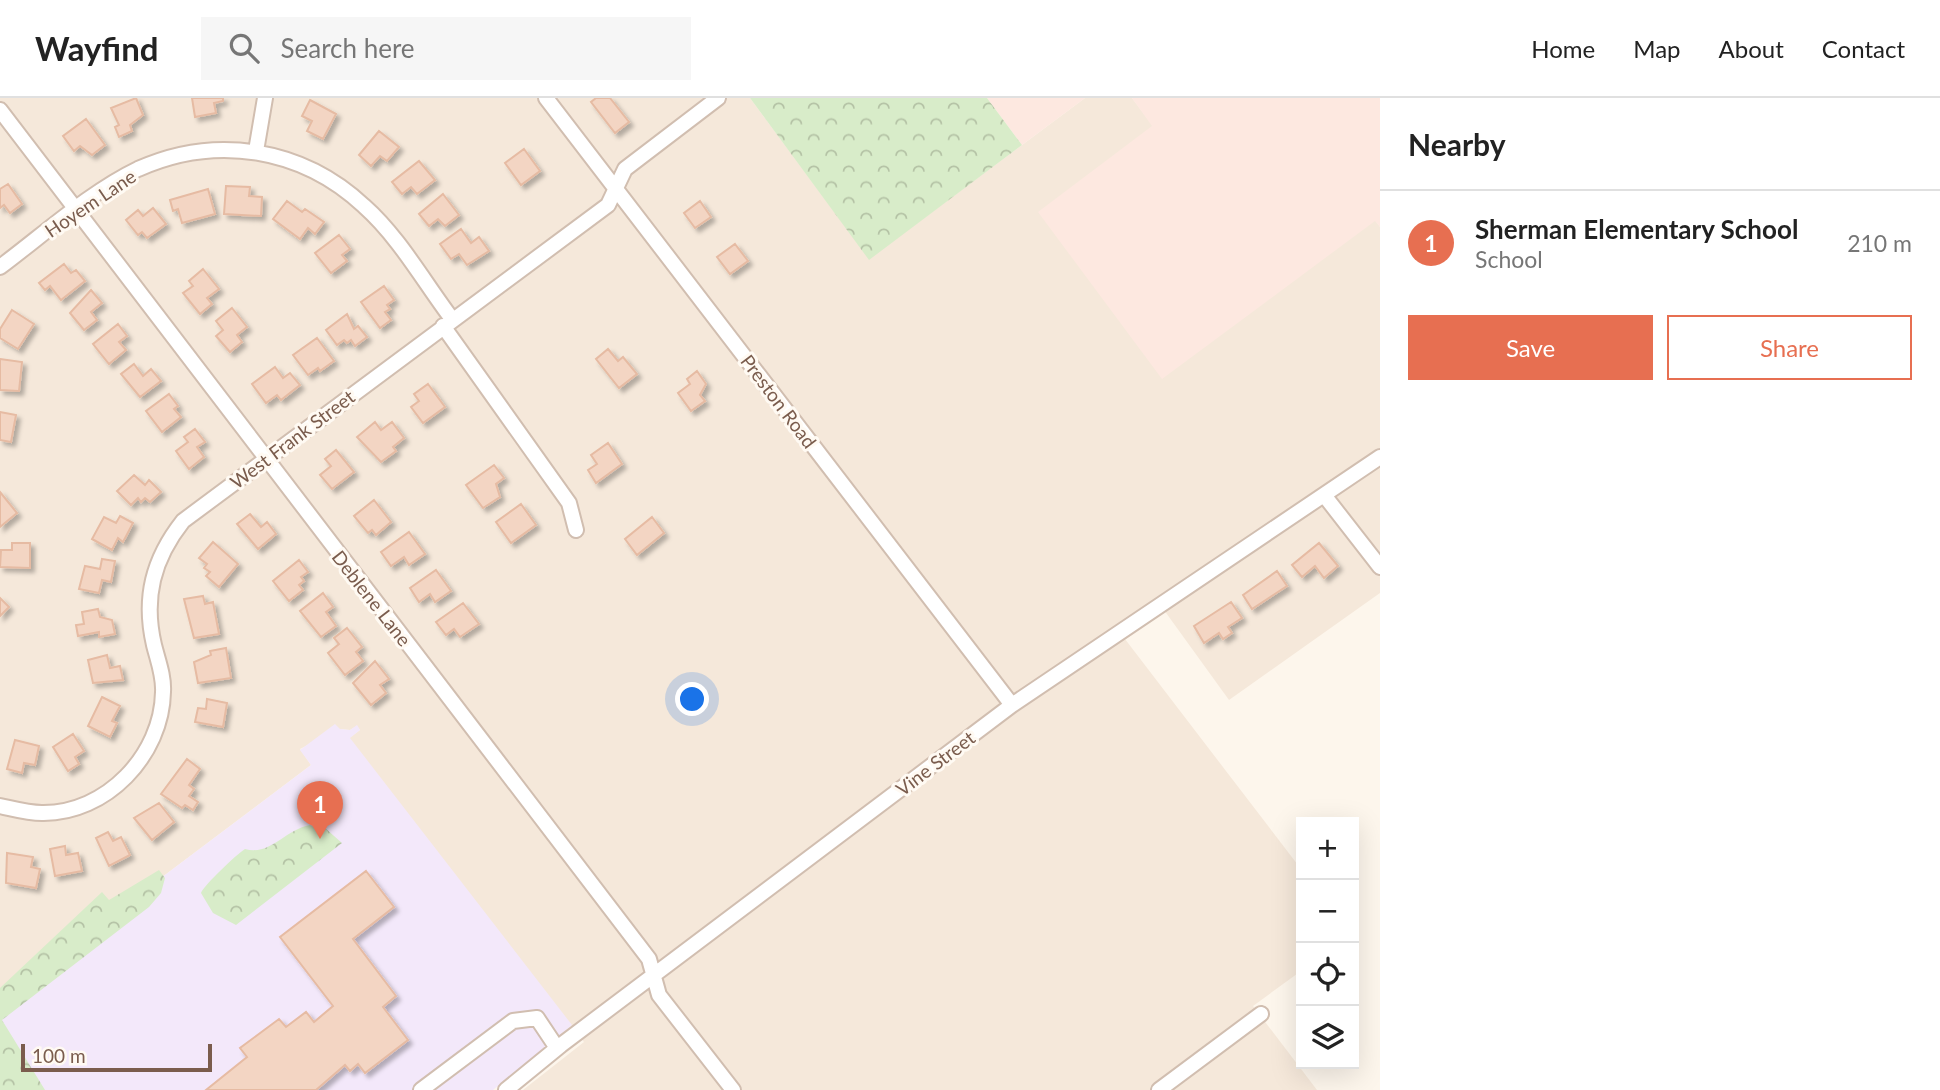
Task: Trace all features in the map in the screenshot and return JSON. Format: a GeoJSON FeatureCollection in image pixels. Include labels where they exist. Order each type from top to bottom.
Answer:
{"type":"FeatureCollection","features":[{"type":"Feature","properties":{"kind":"street"},"geometry":{"type":"LineString","coordinates":[[256,151],[265,98]]}},
{"type":"Feature","properties":{"kind":"street","name":"Preston Road"},"geometry":{"type":"LineString","coordinates":[[546,98],[1012,705]]}},
{"type":"Feature","properties":{"kind":"street","name":"West Frank Street"},"geometry":{"type":"LineString","coordinates":[[0,806],[45,813],[68,808],[107,793],[135,767],[156,729],[163,692],[148,612],[156,564],[183,521],[608,205],[625,169],[718,98]]}},
{"type":"Feature","properties":{"kind":"street","name":"Deblene Lane"},"geometry":{"type":"LineString","coordinates":[[0,110],[649,959],[659,995],[733,1090]]}},
{"type":"Feature","properties":{"kind":"street","name":"Hoyem Lane"},"geometry":{"type":"LineString","coordinates":[[0,267],[121,179],[168,159],[196,152],[256,151],[283,156],[311,167],[365,206],[569,503],[576,530]]}},
{"type":"Feature","properties":{"kind":"street","name":"Vine Street"},"geometry":{"type":"LineString","coordinates":[[506,1090],[652,976],[1012,705],[1380,457]]}},
{"type":"Feature","properties":{"kind":"street"},"geometry":{"type":"LineString","coordinates":[[1324,495],[1380,566]]}},
{"type":"Feature","properties":{"kind":"street"},"geometry":{"type":"LineString","coordinates":[[1159,1090],[1261,1014]]}},
{"type":"Feature","properties":{"kind":"street"},"geometry":{"type":"LineString","coordinates":[[421,1090],[513,1021],[537,1018],[558,1048]]}},
{"type":"Feature","properties":{"kind":"shaded area"},"geometry":{"type":"Polygon","coordinates":[[[0,98],[750,98],[869,259],[1085,98],[1132,98],[1153,126],[1376,221],[1380,227],[1380,593],[1229,700],[1156,599],[1115,626],[1296,862],[1296,975],[1253,1006],[1296,1062],[1296,1069],[1301,1069],[1317,1090],[523,1090],[584,1042],[349,738],[360,730],[357,726],[350,730],[340,729],[300,749],[311,765],[0,999],[0,98]]]}},
{"type":"Feature","properties":{"kind":"shaded area"},"geometry":{"type":"Polygon","coordinates":[[[987,98],[1085,98],[1022,145],[987,98]]]}},
{"type":"Feature","properties":{"kind":"shaded area"},"geometry":{"type":"Polygon","coordinates":[[[1132,98],[1380,98],[1380,227],[1375,221],[1162,379],[1038,212],[1152,126],[1132,98]]]}},
{"type":"Feature","properties":{"kind":"shaded area"},"geometry":{"type":"Polygon","coordinates":[[[335,724],[340,729],[350,730],[357,725],[360,730],[350,738],[572,1025],[493,1090],[6,1090],[0,999],[311,765],[300,750],[335,724]]]}},
{"type":"Feature","properties":{"kind":"green space"},"geometry":{"type":"Polygon","coordinates":[[[750,98],[987,98],[1022,145],[869,260],[750,98]]]}},
{"type":"Feature","properties":{"kind":"green space"},"geometry":{"type":"Polygon","coordinates":[[[310,825],[320,830],[325,828],[342,843],[236,925],[213,913],[201,893],[228,863],[245,849],[262,849],[310,825]]]}},
{"type":"Feature","properties":{"kind":"green space"},"geometry":{"type":"Polygon","coordinates":[[[159,870],[165,878],[161,893],[149,907],[2,1020],[45,1090],[0,1090],[0,988],[102,892],[109,900],[159,870]]]}},
{"type":"Feature","properties":{"kind":"building"},"geometry":{"type":"Polygon","coordinates":[[[136,98],[143,115],[130,125],[132,131],[119,137],[115,127],[119,125],[111,108],[136,98]]]}},
{"type":"Feature","properties":{"kind":"building"},"geometry":{"type":"Polygon","coordinates":[[[192,98],[223,98],[223,101],[214,103],[216,113],[195,117],[192,98]]]}},
{"type":"Feature","properties":{"kind":"building"},"geometry":{"type":"Polygon","coordinates":[[[596,98],[610,98],[629,122],[615,133],[591,102],[596,98]]]}},
{"type":"Feature","properties":{"kind":"building"},"geometry":{"type":"Polygon","coordinates":[[[310,100],[336,114],[323,139],[307,131],[312,121],[302,116],[310,100]]]}},
{"type":"Feature","properties":{"kind":"building"},"geometry":{"type":"Polygon","coordinates":[[[86,119],[105,145],[92,155],[80,146],[74,151],[63,136],[86,119]]]}},
{"type":"Feature","properties":{"kind":"building"},"geometry":{"type":"Polygon","coordinates":[[[379,131],[399,147],[387,161],[380,156],[371,166],[359,155],[379,131]]]}},
{"type":"Feature","properties":{"kind":"building"},"geometry":{"type":"Polygon","coordinates":[[[524,149],[540,171],[521,185],[505,163],[524,149]]]}},
{"type":"Feature","properties":{"kind":"building"},"geometry":{"type":"Polygon","coordinates":[[[419,161],[435,180],[417,194],[411,187],[402,194],[392,182],[419,161]]]}},
{"type":"Feature","properties":{"kind":"building"},"geometry":{"type":"Polygon","coordinates":[[[8,184],[22,204],[10,213],[4,205],[0,208],[0,189],[8,184]]]}},
{"type":"Feature","properties":{"kind":"building"},"geometry":{"type":"Polygon","coordinates":[[[226,186],[250,187],[249,196],[262,197],[261,216],[224,214],[226,186]]]}},
{"type":"Feature","properties":{"kind":"building"},"geometry":{"type":"Polygon","coordinates":[[[208,189],[215,214],[182,223],[178,209],[173,211],[170,200],[208,189]]]}},
{"type":"Feature","properties":{"kind":"building"},"geometry":{"type":"Polygon","coordinates":[[[443,194],[459,215],[445,226],[438,219],[429,226],[419,214],[443,194]]]}},
{"type":"Feature","properties":{"kind":"building"},"geometry":{"type":"Polygon","coordinates":[[[287,201],[302,212],[305,209],[324,222],[315,234],[308,228],[300,239],[273,219],[287,201]]]}},
{"type":"Feature","properties":{"kind":"building"},"geometry":{"type":"Polygon","coordinates":[[[700,201],[711,217],[695,228],[684,213],[700,201]]]}},
{"type":"Feature","properties":{"kind":"building"},"geometry":{"type":"Polygon","coordinates":[[[153,208],[166,224],[147,238],[142,232],[138,235],[126,220],[138,210],[143,216],[153,208]]]}},
{"type":"Feature","properties":{"kind":"building"},"geometry":{"type":"Polygon","coordinates":[[[461,229],[471,243],[479,237],[489,251],[467,265],[459,254],[451,259],[440,244],[461,229]]]}},
{"type":"Feature","properties":{"kind":"building"},"geometry":{"type":"Polygon","coordinates":[[[339,235],[350,249],[342,255],[347,261],[331,273],[315,253],[339,235]]]}},
{"type":"Feature","properties":{"kind":"building"},"geometry":{"type":"Polygon","coordinates":[[[735,244],[748,261],[730,274],[717,257],[735,244]]]}},
{"type":"Feature","properties":{"kind":"building"},"geometry":{"type":"Polygon","coordinates":[[[64,264],[71,273],[76,270],[85,281],[61,300],[50,286],[45,290],[39,283],[64,264]]]}},
{"type":"Feature","properties":{"kind":"building"},"geometry":{"type":"Polygon","coordinates":[[[203,269],[219,289],[207,298],[212,304],[200,314],[183,293],[193,286],[189,281],[203,269]]]}},
{"type":"Feature","properties":{"kind":"building"},"geometry":{"type":"Polygon","coordinates":[[[384,286],[394,300],[387,305],[390,309],[385,312],[391,320],[380,328],[361,302],[384,286]]]}},
{"type":"Feature","properties":{"kind":"building"},"geometry":{"type":"Polygon","coordinates":[[[91,290],[102,303],[91,312],[97,320],[84,330],[70,313],[91,290]]]}},
{"type":"Feature","properties":{"kind":"building"},"geometry":{"type":"Polygon","coordinates":[[[232,308],[247,327],[237,335],[242,342],[230,352],[216,336],[223,330],[216,321],[232,308]]]}},
{"type":"Feature","properties":{"kind":"building"},"geometry":{"type":"Polygon","coordinates":[[[12,310],[34,324],[18,349],[0,338],[0,329],[12,310]]]}},
{"type":"Feature","properties":{"kind":"building"},"geometry":{"type":"Polygon","coordinates":[[[347,314],[354,329],[358,326],[367,337],[355,346],[351,340],[347,343],[344,340],[337,345],[326,330],[347,314]]]}},
{"type":"Feature","properties":{"kind":"building"},"geometry":{"type":"Polygon","coordinates":[[[118,324],[127,336],[119,342],[126,350],[109,364],[93,344],[118,324]]]}},
{"type":"Feature","properties":{"kind":"building"},"geometry":{"type":"Polygon","coordinates":[[[317,338],[334,361],[320,371],[318,368],[308,375],[293,355],[317,338]]]}},
{"type":"Feature","properties":{"kind":"building"},"geometry":{"type":"Polygon","coordinates":[[[608,349],[618,361],[623,357],[637,374],[619,388],[596,359],[608,349]]]}},
{"type":"Feature","properties":{"kind":"building"},"geometry":{"type":"Polygon","coordinates":[[[0,359],[22,362],[19,391],[0,390],[0,359]]]}},
{"type":"Feature","properties":{"kind":"building"},"geometry":{"type":"Polygon","coordinates":[[[134,364],[143,376],[151,369],[161,381],[140,397],[121,374],[134,364]]]}},
{"type":"Feature","properties":{"kind":"building"},"geometry":{"type":"Polygon","coordinates":[[[275,367],[283,378],[290,373],[300,385],[281,400],[277,395],[266,403],[252,384],[275,367]]]}},
{"type":"Feature","properties":{"kind":"building"},"geometry":{"type":"Polygon","coordinates":[[[697,371],[706,384],[700,395],[705,401],[691,411],[678,393],[690,384],[687,379],[697,371]]]}},
{"type":"Feature","properties":{"kind":"building"},"geometry":{"type":"Polygon","coordinates":[[[428,384],[445,407],[423,423],[411,407],[419,401],[414,394],[428,384]]]}},
{"type":"Feature","properties":{"kind":"building"},"geometry":{"type":"Polygon","coordinates":[[[169,394],[178,406],[174,409],[181,417],[162,432],[146,411],[169,394]]]}},
{"type":"Feature","properties":{"kind":"building"},"geometry":{"type":"Polygon","coordinates":[[[0,412],[16,415],[11,442],[0,440],[0,412]]]}},
{"type":"Feature","properties":{"kind":"building"},"geometry":{"type":"Polygon","coordinates":[[[375,422],[381,430],[392,422],[404,438],[393,447],[396,451],[381,462],[357,437],[375,422]]]}},
{"type":"Feature","properties":{"kind":"building"},"geometry":{"type":"Polygon","coordinates":[[[195,429],[205,442],[197,447],[204,457],[189,469],[176,451],[188,442],[184,437],[195,429]]]}},
{"type":"Feature","properties":{"kind":"building"},"geometry":{"type":"Polygon","coordinates":[[[608,443],[622,464],[596,483],[588,470],[597,464],[591,455],[608,443]]]}},
{"type":"Feature","properties":{"kind":"building"},"geometry":{"type":"Polygon","coordinates":[[[336,450],[354,472],[332,489],[320,475],[331,466],[325,459],[336,450]]]}},
{"type":"Feature","properties":{"kind":"building"},"geometry":{"type":"Polygon","coordinates":[[[494,465],[504,478],[496,484],[500,497],[483,508],[466,485],[494,465]]]}},
{"type":"Feature","properties":{"kind":"building"},"geometry":{"type":"Polygon","coordinates":[[[134,475],[145,485],[149,480],[161,492],[150,502],[145,498],[141,502],[138,498],[131,505],[117,491],[134,475]]]}},
{"type":"Feature","properties":{"kind":"building"},"geometry":{"type":"Polygon","coordinates":[[[0,492],[17,513],[0,527],[0,492]]]}},
{"type":"Feature","properties":{"kind":"building"},"geometry":{"type":"Polygon","coordinates":[[[374,500],[391,522],[376,535],[372,530],[368,533],[354,516],[374,500]]]}},
{"type":"Feature","properties":{"kind":"building"},"geometry":{"type":"Polygon","coordinates":[[[521,504],[536,525],[511,543],[496,522],[521,504]]]}},
{"type":"Feature","properties":{"kind":"building"},"geometry":{"type":"Polygon","coordinates":[[[250,514],[261,527],[267,522],[276,534],[258,549],[237,524],[250,514]]]}},
{"type":"Feature","properties":{"kind":"building"},"geometry":{"type":"Polygon","coordinates":[[[120,516],[133,523],[123,542],[118,538],[112,550],[92,539],[104,517],[116,523],[120,516]]]}},
{"type":"Feature","properties":{"kind":"building"},"geometry":{"type":"Polygon","coordinates":[[[652,517],[664,533],[637,555],[625,539],[652,517]]]}},
{"type":"Feature","properties":{"kind":"building"},"geometry":{"type":"Polygon","coordinates":[[[409,532],[425,554],[409,565],[404,557],[391,566],[381,552],[409,532]]]}},
{"type":"Feature","properties":{"kind":"building"},"geometry":{"type":"Polygon","coordinates":[[[213,542],[238,564],[219,587],[206,576],[210,572],[204,568],[207,564],[199,558],[213,542]]]}},
{"type":"Feature","properties":{"kind":"building"},"geometry":{"type":"Polygon","coordinates":[[[12,543],[30,543],[30,568],[0,567],[1,550],[12,550],[12,543]]]}},
{"type":"Feature","properties":{"kind":"building"},"geometry":{"type":"Polygon","coordinates":[[[1319,543],[1338,566],[1324,578],[1315,566],[1302,577],[1292,565],[1319,543]]]}},
{"type":"Feature","properties":{"kind":"building"},"geometry":{"type":"Polygon","coordinates":[[[102,559],[115,561],[111,582],[102,580],[99,593],[79,589],[85,566],[100,569],[102,559]]]}},
{"type":"Feature","properties":{"kind":"building"},"geometry":{"type":"Polygon","coordinates":[[[299,560],[308,572],[301,577],[304,581],[299,585],[303,590],[289,601],[273,581],[299,560]]]}},
{"type":"Feature","properties":{"kind":"building"},"geometry":{"type":"Polygon","coordinates":[[[436,570],[451,591],[435,602],[430,594],[419,602],[410,588],[436,570]]]}},
{"type":"Feature","properties":{"kind":"building"},"geometry":{"type":"Polygon","coordinates":[[[1277,571],[1287,586],[1252,609],[1243,595],[1277,571]]]}},
{"type":"Feature","properties":{"kind":"building"},"geometry":{"type":"Polygon","coordinates":[[[323,593],[333,607],[326,612],[336,626],[321,637],[300,611],[323,593]]]}},
{"type":"Feature","properties":{"kind":"building"},"geometry":{"type":"Polygon","coordinates":[[[203,596],[205,604],[213,602],[219,634],[194,638],[184,599],[203,596]]]}},
{"type":"Feature","properties":{"kind":"building"},"geometry":{"type":"Polygon","coordinates":[[[0,598],[9,607],[0,616],[0,598]]]}},
{"type":"Feature","properties":{"kind":"building"},"geometry":{"type":"Polygon","coordinates":[[[1231,602],[1242,618],[1228,627],[1232,633],[1223,639],[1219,633],[1204,643],[1194,626],[1231,602]]]}},
{"type":"Feature","properties":{"kind":"building"},"geometry":{"type":"Polygon","coordinates":[[[463,603],[479,624],[460,637],[454,629],[446,635],[436,622],[463,603]]]}},
{"type":"Feature","properties":{"kind":"building"},"geometry":{"type":"Polygon","coordinates":[[[98,609],[100,617],[112,620],[115,634],[99,637],[99,632],[78,636],[76,625],[84,624],[82,612],[98,609]]]}},
{"type":"Feature","properties":{"kind":"building"},"geometry":{"type":"Polygon","coordinates":[[[347,628],[362,647],[356,652],[363,661],[345,675],[328,653],[339,644],[334,638],[347,628]]]}},
{"type":"Feature","properties":{"kind":"building"},"geometry":{"type":"Polygon","coordinates":[[[226,648],[231,678],[198,683],[194,662],[211,655],[210,651],[226,648]]]}},
{"type":"Feature","properties":{"kind":"building"},"geometry":{"type":"Polygon","coordinates":[[[107,655],[110,668],[120,666],[123,680],[93,683],[88,660],[107,655]]]}},
{"type":"Feature","properties":{"kind":"building"},"geometry":{"type":"Polygon","coordinates":[[[375,661],[389,679],[380,685],[386,693],[371,705],[353,683],[375,661]]]}},
{"type":"Feature","properties":{"kind":"building"},"geometry":{"type":"Polygon","coordinates":[[[102,697],[120,706],[112,721],[117,723],[110,737],[88,726],[102,697]]]}},
{"type":"Feature","properties":{"kind":"building"},"geometry":{"type":"Polygon","coordinates":[[[207,699],[227,703],[223,727],[195,722],[198,708],[206,709],[207,699]]]}},
{"type":"Feature","properties":{"kind":"building"},"geometry":{"type":"Polygon","coordinates":[[[73,734],[84,751],[75,757],[79,764],[68,771],[53,747],[73,734]]]}},
{"type":"Feature","properties":{"kind":"building"},"geometry":{"type":"Polygon","coordinates":[[[15,740],[39,746],[35,765],[24,763],[22,773],[7,769],[15,740]]]}},
{"type":"Feature","properties":{"kind":"building"},"geometry":{"type":"Polygon","coordinates":[[[187,759],[200,769],[189,785],[194,789],[189,796],[198,802],[193,810],[185,805],[182,808],[161,794],[187,759]]]}},
{"type":"Feature","properties":{"kind":"building"},"geometry":{"type":"Polygon","coordinates":[[[159,803],[174,822],[152,840],[134,818],[159,803]]]}},
{"type":"Feature","properties":{"kind":"building"},"geometry":{"type":"Polygon","coordinates":[[[108,832],[113,841],[121,837],[130,855],[109,866],[96,838],[108,832]]]}},
{"type":"Feature","properties":{"kind":"building"},"geometry":{"type":"Polygon","coordinates":[[[65,846],[66,855],[78,853],[82,871],[55,876],[50,849],[65,846]]]}},
{"type":"Feature","properties":{"kind":"building"},"geometry":{"type":"Polygon","coordinates":[[[7,853],[33,857],[31,867],[40,869],[36,888],[6,883],[7,853]]]}},
{"type":"Feature","properties":{"kind":"building"},"geometry":{"type":"Polygon","coordinates":[[[366,871],[394,907],[353,939],[396,996],[383,1007],[408,1040],[365,1073],[358,1064],[350,1071],[345,1065],[316,1090],[206,1090],[247,1057],[240,1048],[279,1019],[286,1027],[306,1012],[314,1022],[333,1006],[280,937],[366,871]]]}},
{"type":"Feature","properties":{"kind":"place","name":"Sherman Elementary School"},"geometry":{"type":"Point","coordinates":[320,839]}}]}
